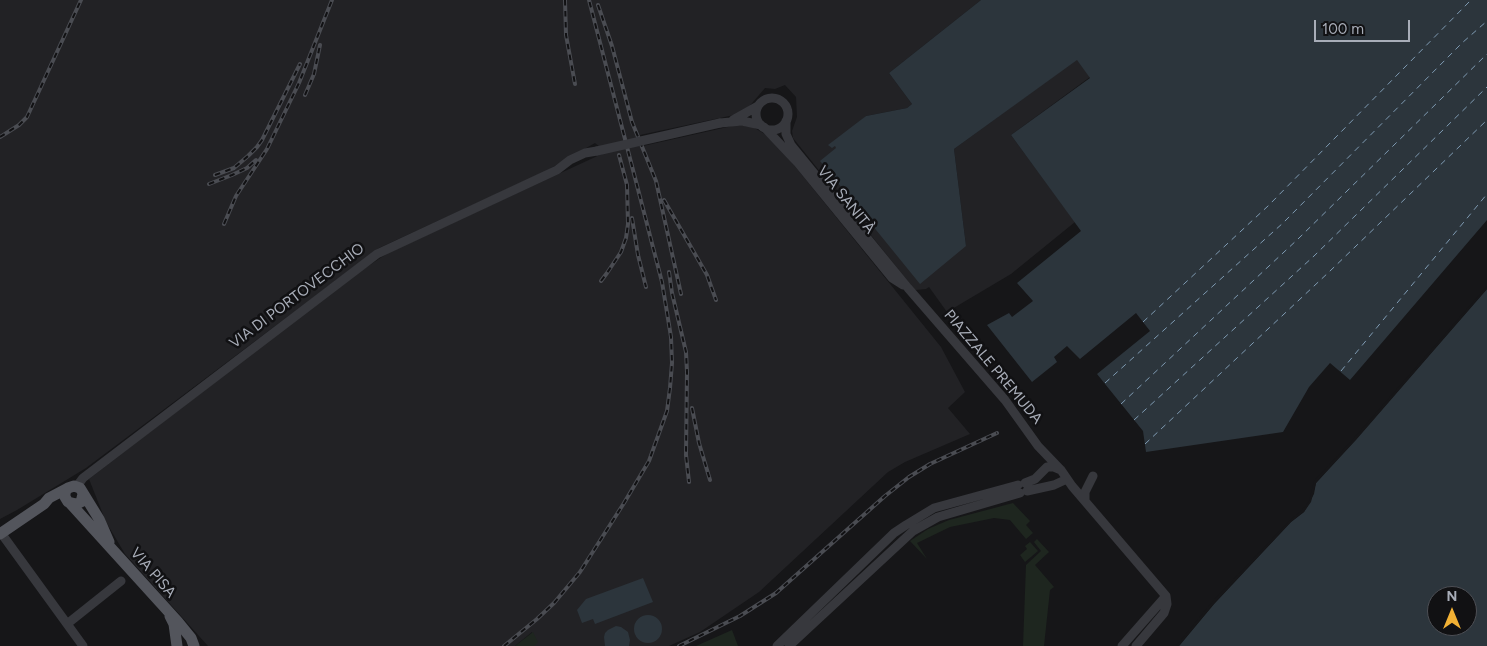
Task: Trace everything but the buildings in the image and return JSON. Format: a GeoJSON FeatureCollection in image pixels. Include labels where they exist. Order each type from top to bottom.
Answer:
{"type":"FeatureCollection","features":[{"type":"Feature","properties":{"kind":"main road","name":"VIA DI PORTOVECCHIO"},"geometry":{"type":"LineString","coordinates":[[69,503],[78,503],[82,499],[76,489]]}},
{"type":"Feature","properties":{"kind":"main road"},"geometry":{"type":"LineString","coordinates":[[69,503],[64,495],[76,489]]}},
{"type":"Feature","properties":{"kind":"main road"},"geometry":{"type":"LineString","coordinates":[[0,533],[44,504],[49,498],[76,489]]}},
{"type":"Feature","properties":{"kind":"main road","name":"VIA PISA"},"geometry":{"type":"LineString","coordinates":[[76,489],[99,519],[113,550]]}},
{"type":"Feature","properties":{"kind":"main road"},"geometry":{"type":"LineString","coordinates":[[44,504],[51,502],[69,503]]}},
{"type":"Feature","properties":{"kind":"main road","name":"VIA PISA"},"geometry":{"type":"LineString","coordinates":[[69,503],[188,635],[194,646]]}},
{"type":"Feature","properties":{"kind":"main road","name":"VIA PISA"},"geometry":{"type":"LineString","coordinates":[[170,615],[174,624],[177,643]]}},
{"type":"Feature","properties":{"kind":"main road"},"geometry":{"type":"LineString","coordinates":[[177,643],[182,635],[188,635]]}},
{"type":"Feature","properties":{"kind":"street","name":"VIA SANITÀ"},"geometry":{"type":"LineString","coordinates":[[758,106],[768,98],[780,100],[788,109],[786,134],[792,145],[924,306]]}},
{"type":"Feature","properties":{"kind":"street","name":"VIA DI PORTOVECCHIO"},"geometry":{"type":"LineString","coordinates":[[731,121],[758,106]]}},
{"type":"Feature","properties":{"kind":"street"},"geometry":{"type":"LineString","coordinates":[[758,106],[756,114],[763,126],[776,129],[786,121]]}},
{"type":"Feature","properties":{"kind":"street","name":"VIA DI PORTOVECCHIO"},"geometry":{"type":"LineString","coordinates":[[76,489],[83,478],[377,254],[560,168],[588,158],[597,151],[731,121],[751,122],[763,126]]}},
{"type":"Feature","properties":{"kind":"street","name":"VIA SANITÀ"},"geometry":{"type":"LineString","coordinates":[[763,126],[788,152],[892,278],[908,288]]}},
{"type":"Feature","properties":{"kind":"street","name":"PIAZZALE PREMUDA"},"geometry":{"type":"LineString","coordinates":[[924,306],[1005,400],[1038,446],[1061,470],[1166,596]]}},
{"type":"Feature","properties":{"kind":"street","name":"PIAZZALE PREMUDA"},"geometry":{"type":"LineString","coordinates":[[1038,446],[1043,483],[1047,486]]}},
{"type":"Feature","properties":{"kind":"street"},"geometry":{"type":"LineString","coordinates":[[789,646],[913,531],[938,517],[1023,488],[1043,472],[1054,467],[1061,470]]}},
{"type":"Feature","properties":{"kind":"street"},"geometry":{"type":"LineString","coordinates":[[1085,501],[1085,492],[1094,476]]}},
{"type":"Feature","properties":{"kind":"street"},"geometry":{"type":"LineString","coordinates":[[777,646],[894,533],[934,508],[1023,488],[1054,485],[1067,479]]}},
{"type":"Feature","properties":{"kind":"street"},"geometry":{"type":"LineString","coordinates":[[0,533],[83,646]]}},
{"type":"Feature","properties":{"kind":"street"},"geometry":{"type":"LineString","coordinates":[[67,624],[121,581]]}},
{"type":"Feature","properties":{"kind":"street"},"geometry":{"type":"LineString","coordinates":[[1122,646],[1166,596]]}},
{"type":"Feature","properties":{"kind":"street"},"geometry":{"type":"LineString","coordinates":[[1136,646],[1164,613],[1167,604],[1166,596]]}},
{"type":"Feature","properties":{"kind":"shaded area"},"geometry":{"type":"Polygon","coordinates":[[[0,0],[981,0],[889,73],[912,104],[907,108],[866,116],[835,146],[966,246],[954,149],[1077,59],[1090,77],[1011,135],[1075,222],[1011,274],[947,312],[929,287],[915,290],[793,138],[792,131],[797,117],[796,97],[785,85],[775,89],[765,88],[747,109],[734,115],[640,135],[643,146],[732,126],[745,126],[753,127],[773,139],[941,347],[965,392],[948,408],[970,434],[905,462],[888,472],[759,592],[700,632],[669,646],[534,646],[532,632],[515,646],[208,646],[125,554],[106,522],[89,479],[356,274],[388,253],[606,152],[595,143],[544,172],[379,248],[86,468],[0,519],[0,0]]]}},
{"type":"Feature","properties":{"kind":"shaded area"},"geometry":{"type":"Polygon","coordinates":[[[981,0],[1487,0],[1487,220],[1350,380],[1330,363],[1309,387],[1283,432],[1146,452],[1143,431],[1097,374],[1150,331],[1136,313],[1080,359],[1067,346],[1054,357],[1057,362],[1032,382],[987,325],[1009,313],[1012,317],[1033,301],[1017,283],[1081,231],[1011,135],[1090,78],[1077,60],[954,149],[966,246],[920,284],[820,161],[836,148],[835,146],[832,148],[828,145],[866,116],[907,108],[912,104],[889,73],[981,0]]]}},
{"type":"Feature","properties":{"kind":"shaded area"},"geometry":{"type":"Polygon","coordinates":[[[1487,289],[1487,646],[1179,646],[1214,604],[1291,522],[1304,512],[1314,494],[1316,483],[1487,289]]]}},
{"type":"Feature","properties":{"kind":"shaded area"},"geometry":{"type":"Polygon","coordinates":[[[1013,503],[1030,521],[1026,525],[1033,533],[1026,539],[1010,520],[994,518],[950,527],[917,543],[927,559],[910,541],[928,529],[949,520],[1013,503]]]}},
{"type":"Feature","properties":{"kind":"shaded area"},"geometry":{"type":"Polygon","coordinates":[[[1037,539],[1049,552],[1035,565],[1054,587],[1050,590],[1044,646],[1023,646],[1026,565],[1041,551],[1034,542],[1037,539]]]}},
{"type":"Feature","properties":{"kind":"shaded area"},"geometry":{"type":"Polygon","coordinates":[[[1030,542],[1038,551],[1025,562],[1020,555],[1027,549],[1025,546],[1030,542]]]}},
{"type":"Feature","properties":{"kind":"shaded area"},"geometry":{"type":"Polygon","coordinates":[[[643,578],[653,602],[595,624],[593,619],[582,623],[577,610],[586,599],[643,578]]]}},
{"type":"Feature","properties":{"kind":"shaded area"},"geometry":{"type":"Polygon","coordinates":[[[648,615],[658,619],[662,629],[658,639],[648,643],[638,639],[634,629],[638,619],[648,615]]]}},
{"type":"Feature","properties":{"kind":"shaded area"},"geometry":{"type":"Polygon","coordinates":[[[616,626],[628,632],[629,646],[605,646],[605,633],[616,626]]]}},
{"type":"Feature","properties":{"kind":"shaded area"},"geometry":{"type":"Polygon","coordinates":[[[732,630],[738,646],[696,646],[732,630]]]}},
{"type":"Feature","properties":{"kind":"shaded area"},"geometry":{"type":"Polygon","coordinates":[[[533,632],[538,642],[534,646],[515,646],[533,632]]]}},
{"type":"Feature","properties":{"kind":"pier"},"geometry":{"type":"Polygon","coordinates":[[[1487,286],[1487,289],[1356,440],[1316,483],[1311,502],[1304,512],[1291,522],[1214,604],[1179,646],[1176,646],[1212,602],[1289,521],[1302,510],[1309,501],[1314,481],[1487,286]]]}},
{"type":"Feature","properties":{"kind":"ferry route"},"geometry":{"type":"LineString","coordinates":[[1143,322],[1268,206],[1471,0]]}},
{"type":"Feature","properties":{"kind":"ferry route"},"geometry":{"type":"LineString","coordinates":[[1105,383],[1283,223],[1462,43],[1487,21]]}},
{"type":"Feature","properties":{"kind":"ferry route"},"geometry":{"type":"LineString","coordinates":[[1121,404],[1298,239],[1487,54]]}},
{"type":"Feature","properties":{"kind":"ferry route"},"geometry":{"type":"LineString","coordinates":[[1134,420],[1314,256],[1487,87]]}},
{"type":"Feature","properties":{"kind":"ferry route"},"geometry":{"type":"LineString","coordinates":[[1145,444],[1329,272],[1487,120]]}},
{"type":"Feature","properties":{"kind":"ferry route"},"geometry":{"type":"LineString","coordinates":[[1341,371],[1487,194]]}},
{"type":"Feature","properties":{"kind":"railway"},"geometry":{"type":"LineString","coordinates":[[0,137],[19,125],[27,117],[81,0]]}},
{"type":"Feature","properties":{"kind":"railway"},"geometry":{"type":"LineString","coordinates":[[224,224],[236,196],[267,149],[299,83],[332,0]]}},
{"type":"Feature","properties":{"kind":"railway"},"geometry":{"type":"LineString","coordinates":[[565,0],[566,35],[575,84]]}},
{"type":"Feature","properties":{"kind":"railway"},"geometry":{"type":"LineString","coordinates":[[504,646],[554,603],[580,572],[649,461],[667,411],[672,363],[671,337],[662,282],[589,0]]}},
{"type":"Feature","properties":{"kind":"railway"},"geometry":{"type":"LineString","coordinates":[[598,5],[612,46],[632,122],[656,181],[681,294]]}},
{"type":"Feature","properties":{"kind":"railway"},"geometry":{"type":"LineString","coordinates":[[305,95],[314,74],[320,45]]}},
{"type":"Feature","properties":{"kind":"railway"},"geometry":{"type":"LineString","coordinates":[[215,175],[234,168],[257,147],[300,64]]}},
{"type":"Feature","properties":{"kind":"railway"},"geometry":{"type":"LineString","coordinates":[[601,281],[621,252],[626,238],[628,224],[627,185],[619,155]]}},
{"type":"Feature","properties":{"kind":"railway"},"geometry":{"type":"LineString","coordinates":[[209,184],[247,168],[256,160]]}},
{"type":"Feature","properties":{"kind":"railway"},"geometry":{"type":"LineString","coordinates":[[664,200],[707,275],[716,300]]}},
{"type":"Feature","properties":{"kind":"railway"},"geometry":{"type":"LineString","coordinates":[[632,218],[646,287]]}},
{"type":"Feature","properties":{"kind":"railway"},"geometry":{"type":"LineString","coordinates":[[669,272],[686,352],[686,455],[689,482]]}},
{"type":"Feature","properties":{"kind":"railway"},"geometry":{"type":"LineString","coordinates":[[692,408],[699,443],[710,480]]}},
{"type":"Feature","properties":{"kind":"railway"},"geometry":{"type":"LineString","coordinates":[[679,646],[740,616],[776,593],[909,477],[930,464],[997,433]]}}]}
